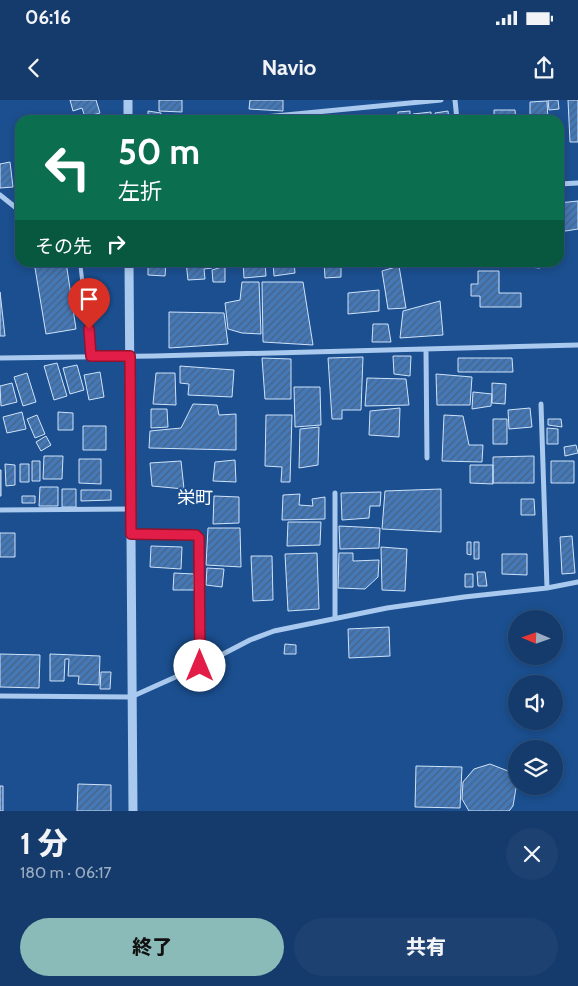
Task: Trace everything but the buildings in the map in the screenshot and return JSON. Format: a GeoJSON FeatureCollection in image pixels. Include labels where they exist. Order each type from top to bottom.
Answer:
{"type":"FeatureCollection","features":[{"type":"Feature","properties":{"kind":"street"},"geometry":{"type":"LineString","coordinates":[[128,100],[128,115]]}},
{"type":"Feature","properties":{"kind":"street"},"geometry":{"type":"LineString","coordinates":[[285,115],[441,100]]}},
{"type":"Feature","properties":{"kind":"street"},"geometry":{"type":"LineString","coordinates":[[455,100],[456,115]]}},
{"type":"Feature","properties":{"kind":"street"},"geometry":{"type":"LineString","coordinates":[[564,184],[578,183]]}},
{"type":"Feature","properties":{"kind":"street"},"geometry":{"type":"LineString","coordinates":[[0,195],[15,207]]}},
{"type":"Feature","properties":{"kind":"street"},"geometry":{"type":"LineString","coordinates":[[129,267],[133,811]]}},
{"type":"Feature","properties":{"kind":"street"},"geometry":{"type":"LineString","coordinates":[[0,358],[426,350],[578,345]]}},
{"type":"Feature","properties":{"kind":"street"},"geometry":{"type":"LineString","coordinates":[[426,350],[427,458]]}},
{"type":"Feature","properties":{"kind":"street"},"geometry":{"type":"LineString","coordinates":[[541,404],[547,588]]}},
{"type":"Feature","properties":{"kind":"street"},"geometry":{"type":"LineString","coordinates":[[335,493],[335,617]]}},
{"type":"Feature","properties":{"kind":"street"},"geometry":{"type":"LineString","coordinates":[[0,510],[130,509]]}},
{"type":"Feature","properties":{"kind":"street"},"geometry":{"type":"LineString","coordinates":[[131,534],[196,535],[199,538],[200,666]]}},
{"type":"Feature","properties":{"kind":"street"},"geometry":{"type":"LineString","coordinates":[[0,696],[132,697],[200,666],[250,640],[274,631],[335,617],[464,597],[547,588],[578,582]]}},
{"type":"Feature","properties":{"kind":"lane"},"geometry":{"type":"LineString","coordinates":[[81,267],[91,356]]}},
{"type":"Feature","properties":{"kind":"district","name":"栄町"},"geometry":{"type":"Point","coordinates":[195,498]}},
{"type":"Feature","properties":{"kind":"route"},"geometry":{"type":"LineString","coordinates":[[89,329],[91,356],[130,356],[131,534],[196,535],[199,538],[200,666]]}}]}
